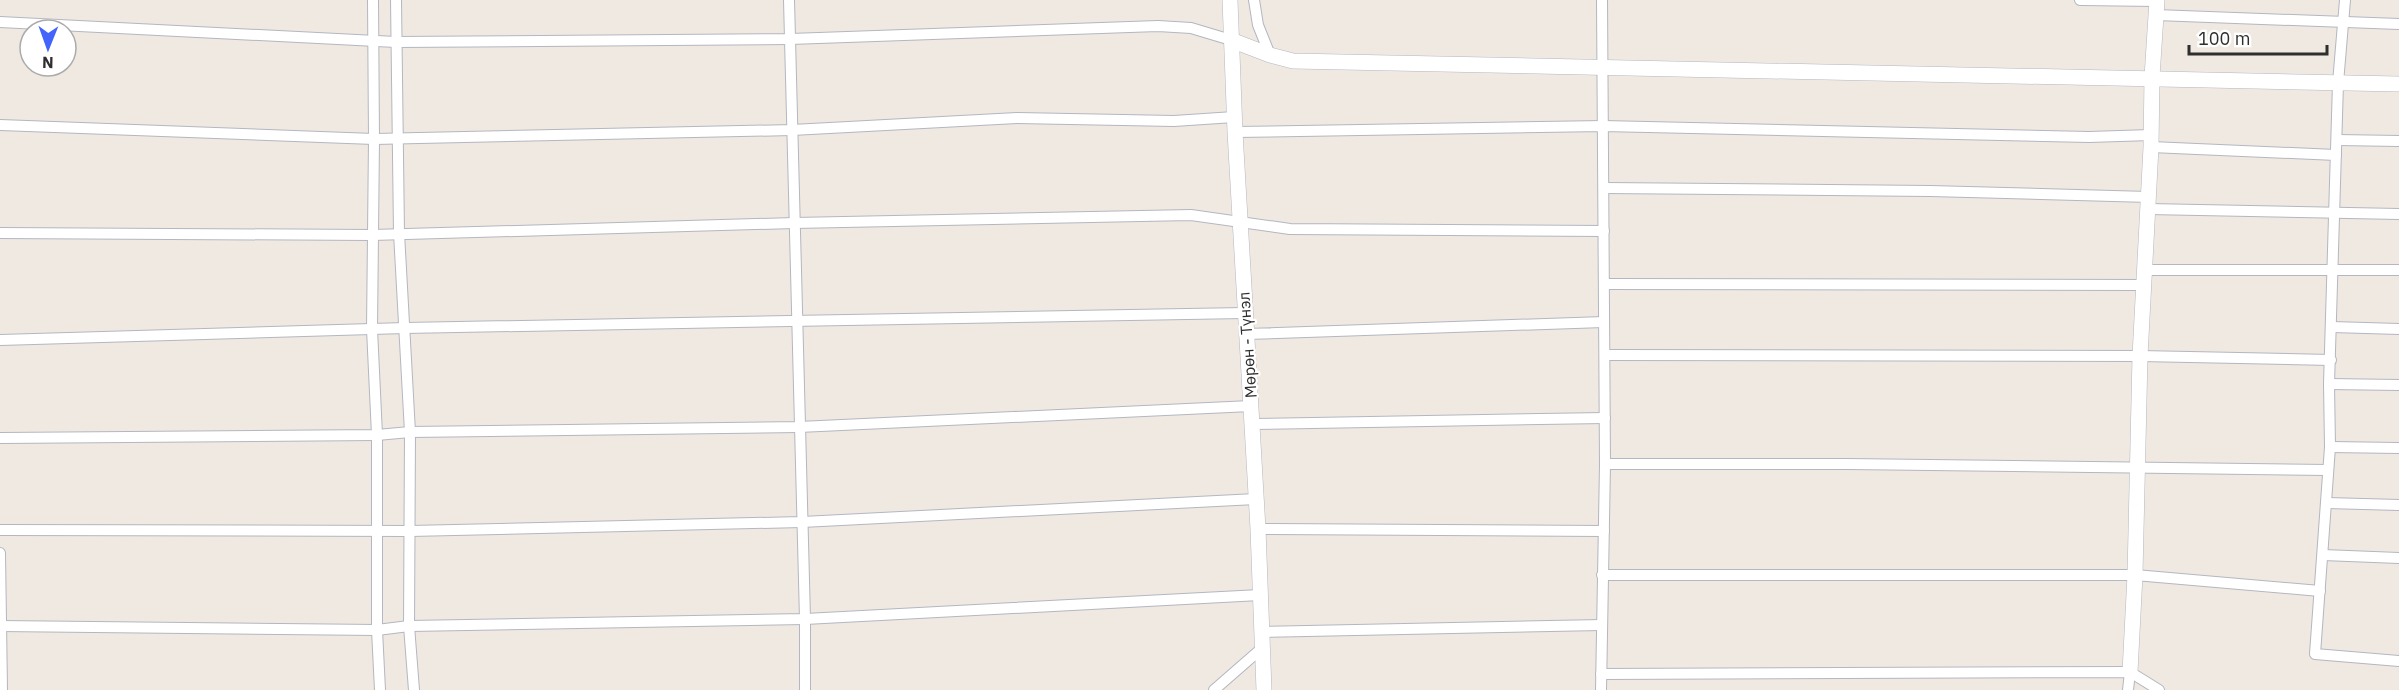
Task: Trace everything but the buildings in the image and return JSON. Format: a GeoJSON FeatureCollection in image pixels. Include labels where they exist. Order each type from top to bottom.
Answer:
{"type":"FeatureCollection","features":[{"type":"Feature","properties":{"kind":"street"},"geometry":{"type":"LineString","coordinates":[[373,0],[372,329],[377,435],[377,630],[380,690]]}},
{"type":"Feature","properties":{"kind":"street"},"geometry":{"type":"LineString","coordinates":[[396,0],[399,233],[410,432],[409,626],[414,690]]}},
{"type":"Feature","properties":{"kind":"street"},"geometry":{"type":"LineString","coordinates":[[789,0],[805,690]]}},
{"type":"Feature","properties":{"kind":"street","name":"Мөрөн - Түнэл"},"geometry":{"type":"LineString","coordinates":[[1230,0],[1234,125],[1258,529],[1260,632],[1264,690]]}},
{"type":"Feature","properties":{"kind":"street"},"geometry":{"type":"LineString","coordinates":[[1254,0],[1258,26],[1270,55]]}},
{"type":"Feature","properties":{"kind":"street"},"geometry":{"type":"LineString","coordinates":[[1601,690],[1605,464],[1602,0]]}},
{"type":"Feature","properties":{"kind":"street"},"geometry":{"type":"LineString","coordinates":[[2080,0],[2342,23],[2399,24]]}},
{"type":"Feature","properties":{"kind":"street"},"geometry":{"type":"LineString","coordinates":[[2345,0],[2338,83],[2329,384],[2330,447],[2315,654],[2399,661]]}},
{"type":"Feature","properties":{"kind":"street"},"geometry":{"type":"LineString","coordinates":[[2128,690],[2135,575],[2140,356],[2157,5]]}},
{"type":"Feature","properties":{"kind":"street"},"geometry":{"type":"LineString","coordinates":[[0,22],[396,42],[790,39],[1158,26],[1191,28],[1293,61],[2152,77],[2399,84]]}},
{"type":"Feature","properties":{"kind":"street"},"geometry":{"type":"LineString","coordinates":[[0,124],[374,139],[792,130],[1017,118],[1174,121],[1234,125],[1603,126],[2078,136],[2336,155]]}},
{"type":"Feature","properties":{"kind":"street"},"geometry":{"type":"LineString","coordinates":[[2337,140],[2399,141]]}},
{"type":"Feature","properties":{"kind":"street"},"geometry":{"type":"LineString","coordinates":[[1604,188],[1930,191],[2335,214],[2399,214]]}},
{"type":"Feature","properties":{"kind":"street"},"geometry":{"type":"LineString","coordinates":[[0,233],[372,235],[1191,215],[1290,229],[1604,231]]}},
{"type":"Feature","properties":{"kind":"street"},"geometry":{"type":"LineString","coordinates":[[1604,284],[2145,277],[2333,270],[2399,270]]}},
{"type":"Feature","properties":{"kind":"street"},"geometry":{"type":"LineString","coordinates":[[0,340],[405,328],[1244,313]]}},
{"type":"Feature","properties":{"kind":"street"},"geometry":{"type":"LineString","coordinates":[[1246,334],[1604,322]]}},
{"type":"Feature","properties":{"kind":"street"},"geometry":{"type":"LineString","coordinates":[[2332,327],[2399,329]]}},
{"type":"Feature","properties":{"kind":"street"},"geometry":{"type":"LineString","coordinates":[[1605,355],[2140,356],[2331,360]]}},
{"type":"Feature","properties":{"kind":"street"},"geometry":{"type":"LineString","coordinates":[[2329,384],[2399,385]]}},
{"type":"Feature","properties":{"kind":"street"},"geometry":{"type":"LineString","coordinates":[[0,438],[377,435],[410,432],[799,427],[1251,406]]}},
{"type":"Feature","properties":{"kind":"street"},"geometry":{"type":"LineString","coordinates":[[1251,424],[1605,418]]}},
{"type":"Feature","properties":{"kind":"street"},"geometry":{"type":"LineString","coordinates":[[2330,447],[2399,448]]}},
{"type":"Feature","properties":{"kind":"street"},"geometry":{"type":"LineString","coordinates":[[1605,464],[2328,470]]}},
{"type":"Feature","properties":{"kind":"street"},"geometry":{"type":"LineString","coordinates":[[0,530],[410,531],[802,522],[1256,499]]}},
{"type":"Feature","properties":{"kind":"street"},"geometry":{"type":"LineString","coordinates":[[2327,504],[2399,505]]}},
{"type":"Feature","properties":{"kind":"street"},"geometry":{"type":"LineString","coordinates":[[1258,529],[1604,531]]}},
{"type":"Feature","properties":{"kind":"street"},"geometry":{"type":"LineString","coordinates":[[0,553],[2,690]]}},
{"type":"Feature","properties":{"kind":"street"},"geometry":{"type":"LineString","coordinates":[[2323,555],[2399,558]]}},
{"type":"Feature","properties":{"kind":"street"},"geometry":{"type":"LineString","coordinates":[[1602,575],[2135,575],[2320,591]]}},
{"type":"Feature","properties":{"kind":"street"},"geometry":{"type":"LineString","coordinates":[[0,626],[377,630],[409,626],[805,619],[1260,595]]}},
{"type":"Feature","properties":{"kind":"street"},"geometry":{"type":"LineString","coordinates":[[1260,632],[1602,625]]}},
{"type":"Feature","properties":{"kind":"street"},"geometry":{"type":"LineString","coordinates":[[1214,690],[1261,649]]}},
{"type":"Feature","properties":{"kind":"street"},"geometry":{"type":"LineString","coordinates":[[1601,674],[2130,672],[2159,690]]}}]}
